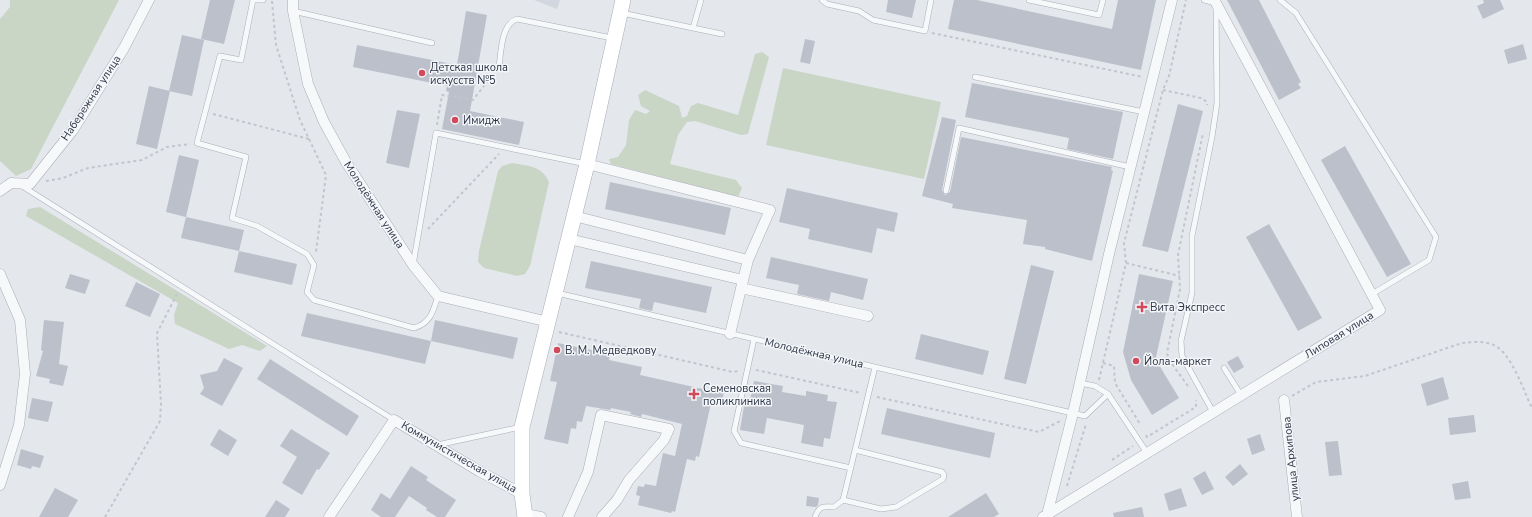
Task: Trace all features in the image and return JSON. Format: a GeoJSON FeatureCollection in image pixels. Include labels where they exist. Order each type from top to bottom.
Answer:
{"type":"FeatureCollection","features":[{"type":"Feature","properties":{"kind":"street","name":"Набережная улица"},"geometry":{"type":"LineString","coordinates":[[30,184],[73,130],[124,48],[149,0]]}},
{"type":"Feature","properties":{"kind":"street","name":"Молодёжная улица"},"geometry":{"type":"LineString","coordinates":[[293,0],[293,11],[308,84],[324,122],[346,162],[413,265],[438,296]]}},
{"type":"Feature","properties":{"kind":"street"},"geometry":{"type":"LineString","coordinates":[[1045,516],[1073,413],[1130,167],[1172,0]]}},
{"type":"Feature","properties":{"kind":"street","name":"Липовая улица"},"geometry":{"type":"LineString","coordinates":[[1045,516],[1380,310],[1216,3]]}},
{"type":"Feature","properties":{"kind":"street"},"geometry":{"type":"LineString","coordinates":[[541,517],[525,516],[522,494],[522,427],[587,164],[622,6]]}},
{"type":"Feature","properties":{"kind":"street"},"geometry":{"type":"LineString","coordinates":[[587,164],[770,210],[748,260],[730,334]]}},
{"type":"Feature","properties":{"kind":"street"},"geometry":{"type":"LineString","coordinates":[[0,191],[11,183],[30,184]]}},
{"type":"Feature","properties":{"kind":"street"},"geometry":{"type":"LineString","coordinates":[[574,216],[748,260]]}},
{"type":"Feature","properties":{"kind":"street"},"geometry":{"type":"LineString","coordinates":[[569,239],[868,316]]}},
{"type":"Feature","properties":{"kind":"street"},"geometry":{"type":"LineString","coordinates":[[0,274],[20,320],[25,374],[19,425],[0,485]]}},
{"type":"Feature","properties":{"kind":"street"},"geometry":{"type":"LineString","coordinates":[[438,296],[548,325]]}},
{"type":"Feature","properties":{"kind":"street","name":"улица Архипова"},"geometry":{"type":"LineString","coordinates":[[1284,400],[1297,517]]}},
{"type":"Feature","properties":{"kind":"street"},"geometry":{"type":"LineString","coordinates":[[568,517],[588,472],[601,415],[669,429],[664,440],[629,480],[617,500],[602,517]]}},
{"type":"Feature","properties":{"kind":"street","name":"Коммунистическая улица"},"geometry":{"type":"LineString","coordinates":[[329,517],[394,420],[479,471],[522,494]]}},
{"type":"Feature","properties":{"kind":"lane"},"geometry":{"type":"LineString","coordinates":[[263,0],[254,0],[240,60],[220,56],[197,143],[246,157],[232,218],[257,226],[307,254],[314,264],[307,292],[314,300],[414,328],[424,325],[433,311],[438,296]]}},
{"type":"Feature","properties":{"kind":"lane"},"geometry":{"type":"LineString","coordinates":[[693,28],[702,0]]}},
{"type":"Feature","properties":{"kind":"lane"},"geometry":{"type":"LineString","coordinates":[[822,0],[827,4],[859,11],[873,20],[925,31],[931,0]]}},
{"type":"Feature","properties":{"kind":"lane"},"geometry":{"type":"LineString","coordinates":[[1029,0],[1099,15],[1103,0]]}},
{"type":"Feature","properties":{"kind":"lane"},"geometry":{"type":"LineString","coordinates":[[1204,0],[1216,3],[1217,103],[1192,236],[1192,293],[1181,341],[1182,356],[1213,412]]}},
{"type":"Feature","properties":{"kind":"lane"},"geometry":{"type":"LineString","coordinates":[[1280,0],[1296,13],[1436,237],[1429,260],[1372,294]]}},
{"type":"Feature","properties":{"kind":"lane"},"geometry":{"type":"LineString","coordinates":[[622,6],[693,28],[722,34]]}},
{"type":"Feature","properties":{"kind":"lane"},"geometry":{"type":"LineString","coordinates":[[293,11],[432,43]]}},
{"type":"Feature","properties":{"kind":"lane"},"geometry":{"type":"LineString","coordinates":[[499,67],[506,26],[511,21],[517,19],[615,39]]}},
{"type":"Feature","properties":{"kind":"lane"},"geometry":{"type":"LineString","coordinates":[[974,77],[1144,112]]}},
{"type":"Feature","properties":{"kind":"lane"},"geometry":{"type":"LineString","coordinates":[[946,191],[959,128],[1130,167]]}},
{"type":"Feature","properties":{"kind":"lane"},"geometry":{"type":"LineString","coordinates":[[413,265],[436,133],[587,164]]}},
{"type":"Feature","properties":{"kind":"lane"},"geometry":{"type":"LineString","coordinates":[[18,184],[394,420]]}},
{"type":"Feature","properties":{"kind":"lane","name":"Молодёжная улица"},"geometry":{"type":"LineString","coordinates":[[556,293],[1073,413],[1088,415]]}},
{"type":"Feature","properties":{"kind":"lane"},"geometry":{"type":"LineString","coordinates":[[754,339],[734,431],[742,443],[851,468]]}},
{"type":"Feature","properties":{"kind":"lane"},"geometry":{"type":"LineString","coordinates":[[815,517],[819,508],[824,506],[834,507],[843,500],[875,367]]}},
{"type":"Feature","properties":{"kind":"lane"},"geometry":{"type":"LineString","coordinates":[[1224,368],[1241,395]]}},
{"type":"Feature","properties":{"kind":"lane"},"geometry":{"type":"LineString","coordinates":[[1080,383],[1095,386],[1108,394],[1147,453]]}},
{"type":"Feature","properties":{"kind":"lane"},"geometry":{"type":"LineString","coordinates":[[1088,415],[1108,394]]}},
{"type":"Feature","properties":{"kind":"lane"},"geometry":{"type":"LineString","coordinates":[[436,446],[522,427]]}},
{"type":"Feature","properties":{"kind":"lane"},"geometry":{"type":"LineString","coordinates":[[843,500],[881,509],[896,507],[943,479],[944,475],[942,472],[855,450]]}},
{"type":"Feature","properties":{"kind":"path"},"geometry":{"type":"LineString","coordinates":[[272,0],[276,45],[300,120],[326,175],[314,264]]}},
{"type":"Feature","properties":{"kind":"path"},"geometry":{"type":"LineString","coordinates":[[1095,386],[1099,380],[1126,263],[1124,243],[1163,90],[1169,76],[1186,0]]}},
{"type":"Feature","properties":{"kind":"path"},"geometry":{"type":"LineString","coordinates":[[925,31],[1152,79]]}},
{"type":"Feature","properties":{"kind":"path"},"geometry":{"type":"LineString","coordinates":[[436,133],[442,95],[473,100],[499,67]]}},
{"type":"Feature","properties":{"kind":"path"},"geometry":{"type":"LineString","coordinates":[[1163,90],[1201,98],[1207,102],[1208,109]]}},
{"type":"Feature","properties":{"kind":"path"},"geometry":{"type":"LineString","coordinates":[[210,113],[309,139]]}},
{"type":"Feature","properties":{"kind":"path"},"geometry":{"type":"LineString","coordinates":[[1190,389],[1169,360],[1167,353],[1180,289],[1178,255],[1203,132]]}},
{"type":"Feature","properties":{"kind":"path"},"geometry":{"type":"LineString","coordinates":[[30,184],[63,178],[88,168],[142,160],[167,147],[197,143]]}},
{"type":"Feature","properties":{"kind":"path"},"geometry":{"type":"LineString","coordinates":[[417,241],[506,147]]}},
{"type":"Feature","properties":{"kind":"path"},"geometry":{"type":"LineString","coordinates":[[1126,263],[1180,276]]}},
{"type":"Feature","properties":{"kind":"path"},"geometry":{"type":"LineString","coordinates":[[105,517],[160,421],[161,404],[157,332],[182,286]]}},
{"type":"Feature","properties":{"kind":"path"},"geometry":{"type":"LineString","coordinates":[[548,325],[733,372],[747,368],[1039,432],[1073,413]]}},
{"type":"Feature","properties":{"kind":"path"},"geometry":{"type":"LineString","coordinates":[[1284,400],[1316,382],[1365,376],[1462,343],[1478,342],[1491,344],[1504,351],[1532,408]]}},
{"type":"Feature","properties":{"kind":"path"},"geometry":{"type":"LineString","coordinates":[[1103,363],[1114,366],[1115,383],[1147,436],[1196,407],[1197,402],[1194,394]]}},
{"type":"Feature","properties":{"kind":"path"},"geometry":{"type":"LineString","coordinates":[[1067,486],[1088,415]]}},
{"type":"Feature","properties":{"kind":"shaded area"},"geometry":{"type":"Polygon","coordinates":[[[534,0],[560,0],[557,9],[534,0]]]}},
{"type":"Feature","properties":{"kind":"green space"},"geometry":{"type":"Polygon","coordinates":[[[10,0],[119,0],[31,169],[16,176],[0,161],[0,19],[10,7],[10,0]]]}},
{"type":"Feature","properties":{"kind":"green space"},"geometry":{"type":"Polygon","coordinates":[[[762,52],[769,57],[748,134],[741,135],[695,121],[687,122],[678,135],[670,164],[736,180],[742,188],[738,197],[611,164],[609,159],[618,157],[626,145],[629,120],[635,110],[646,114],[650,111],[641,106],[638,95],[645,90],[679,106],[682,118],[687,116],[691,106],[698,103],[738,115],[755,54],[762,52]]]}},
{"type":"Feature","properties":{"kind":"green space"},"geometry":{"type":"Polygon","coordinates":[[[783,68],[941,102],[924,179],[766,145],[783,68]]]}},
{"type":"Feature","properties":{"kind":"green space"},"geometry":{"type":"Polygon","coordinates":[[[512,163],[529,166],[539,170],[549,182],[530,266],[525,274],[517,276],[484,268],[478,262],[479,251],[498,171],[502,166],[512,163]]]}},
{"type":"Feature","properties":{"kind":"green space"},"geometry":{"type":"Polygon","coordinates":[[[40,207],[267,346],[260,351],[242,345],[229,349],[175,324],[174,315],[178,303],[26,216],[28,209],[40,207]]]}},
{"type":"Feature","properties":{"kind":"building"},"geometry":{"type":"Polygon","coordinates":[[[210,0],[235,0],[224,44],[201,39],[210,0]]]}},
{"type":"Feature","properties":{"kind":"building"},"geometry":{"type":"Polygon","coordinates":[[[888,0],[916,0],[912,18],[886,12],[888,0]]]}},
{"type":"Feature","properties":{"kind":"building"},"geometry":{"type":"Polygon","coordinates":[[[954,0],[977,0],[1112,29],[1118,0],[1156,0],[1141,70],[948,29],[954,0]]]}},
{"type":"Feature","properties":{"kind":"building"},"geometry":{"type":"Polygon","coordinates":[[[1227,0],[1259,0],[1301,82],[1298,84],[1301,88],[1279,100],[1227,0]]]}},
{"type":"Feature","properties":{"kind":"building"},"geometry":{"type":"Polygon","coordinates":[[[1483,0],[1500,0],[1504,9],[1483,19],[1477,6],[1484,3],[1483,0]]]}},
{"type":"Feature","properties":{"kind":"building"},"geometry":{"type":"Polygon","coordinates":[[[466,11],[487,15],[470,111],[524,122],[519,145],[442,129],[449,92],[446,91],[447,86],[353,67],[357,45],[457,65],[466,11]]]}},
{"type":"Feature","properties":{"kind":"building"},"geometry":{"type":"Polygon","coordinates":[[[182,35],[204,40],[192,96],[169,91],[182,35]]]}},
{"type":"Feature","properties":{"kind":"building"},"geometry":{"type":"Polygon","coordinates":[[[805,39],[815,41],[810,64],[800,62],[805,39]]]}},
{"type":"Feature","properties":{"kind":"building"},"geometry":{"type":"Polygon","coordinates":[[[1523,44],[1527,59],[1508,64],[1504,50],[1523,44]]]}},
{"type":"Feature","properties":{"kind":"building"},"geometry":{"type":"Polygon","coordinates":[[[972,83],[1123,112],[1113,159],[1067,149],[1069,138],[965,117],[972,83]]]}},
{"type":"Feature","properties":{"kind":"building"},"geometry":{"type":"Polygon","coordinates":[[[149,86],[170,91],[157,149],[136,144],[149,86]]]}},
{"type":"Feature","properties":{"kind":"building"},"geometry":{"type":"Polygon","coordinates":[[[1178,104],[1203,111],[1168,252],[1142,246],[1178,104]]]}},
{"type":"Feature","properties":{"kind":"building"},"geometry":{"type":"Polygon","coordinates":[[[397,110],[420,114],[409,168],[386,163],[397,110]]]}},
{"type":"Feature","properties":{"kind":"building"},"geometry":{"type":"Polygon","coordinates":[[[942,117],[956,120],[942,190],[945,195],[950,192],[961,137],[1112,167],[1111,170],[1113,171],[1092,261],[1045,249],[1045,247],[1023,244],[1027,220],[952,208],[953,204],[922,196],[942,117]]]}},
{"type":"Feature","properties":{"kind":"building"},"geometry":{"type":"Polygon","coordinates":[[[1345,146],[1411,264],[1387,277],[1321,160],[1345,146]]]}},
{"type":"Feature","properties":{"kind":"building"},"geometry":{"type":"Polygon","coordinates":[[[179,155],[199,160],[186,217],[166,212],[179,155]]]}},
{"type":"Feature","properties":{"kind":"building"},"geometry":{"type":"Polygon","coordinates":[[[610,182],[731,208],[725,235],[605,209],[610,182]]]}},
{"type":"Feature","properties":{"kind":"building"},"geometry":{"type":"Polygon","coordinates":[[[787,188],[898,213],[894,232],[877,228],[872,253],[808,239],[810,229],[779,222],[787,188]]]}},
{"type":"Feature","properties":{"kind":"building"},"geometry":{"type":"Polygon","coordinates":[[[186,217],[244,230],[239,251],[181,238],[186,217]]]}},
{"type":"Feature","properties":{"kind":"building"},"geometry":{"type":"Polygon","coordinates":[[[1269,224],[1322,318],[1298,331],[1246,237],[1269,224]]]}},
{"type":"Feature","properties":{"kind":"building"},"geometry":{"type":"Polygon","coordinates":[[[239,251],[297,264],[292,285],[234,272],[239,251]]]}},
{"type":"Feature","properties":{"kind":"building"},"geometry":{"type":"Polygon","coordinates":[[[771,257],[868,279],[863,300],[831,292],[829,301],[797,294],[799,285],[766,278],[771,257]]]}},
{"type":"Feature","properties":{"kind":"building"},"geometry":{"type":"Polygon","coordinates":[[[591,261],[712,287],[706,313],[654,302],[652,311],[639,308],[641,299],[585,288],[591,261]]]}},
{"type":"Feature","properties":{"kind":"building"},"geometry":{"type":"Polygon","coordinates":[[[1031,265],[1054,271],[1026,384],[1004,379],[1031,265]]]}},
{"type":"Feature","properties":{"kind":"building"},"geometry":{"type":"Polygon","coordinates":[[[70,274],[90,280],[85,294],[65,288],[70,274]]]}},
{"type":"Feature","properties":{"kind":"building"},"geometry":{"type":"Polygon","coordinates":[[[1139,274],[1173,281],[1156,357],[1159,365],[1179,398],[1152,415],[1131,380],[1123,352],[1139,274]]]}},
{"type":"Feature","properties":{"kind":"building"},"geometry":{"type":"Polygon","coordinates":[[[136,282],[160,294],[150,317],[125,306],[136,282]]]}},
{"type":"Feature","properties":{"kind":"building"},"geometry":{"type":"Polygon","coordinates":[[[307,313],[431,341],[425,364],[301,336],[307,313]]]}},
{"type":"Feature","properties":{"kind":"building"},"geometry":{"type":"Polygon","coordinates":[[[44,320],[64,322],[59,364],[68,366],[63,386],[49,383],[50,379],[36,376],[43,351],[41,350],[44,320]]]}},
{"type":"Feature","properties":{"kind":"building"},"geometry":{"type":"Polygon","coordinates":[[[435,320],[518,338],[513,359],[431,341],[435,320]]]}},
{"type":"Feature","properties":{"kind":"building"},"geometry":{"type":"Polygon","coordinates":[[[921,334],[989,351],[983,375],[915,359],[921,334]]]}},
{"type":"Feature","properties":{"kind":"building"},"geometry":{"type":"Polygon","coordinates":[[[558,343],[610,354],[609,360],[642,367],[640,375],[712,391],[713,385],[725,388],[721,405],[711,403],[699,457],[696,456],[695,461],[687,459],[675,512],[672,511],[671,513],[638,505],[640,496],[636,495],[638,486],[644,487],[645,484],[656,486],[663,453],[675,456],[682,424],[642,414],[641,417],[630,414],[631,412],[611,408],[610,410],[586,406],[582,422],[577,421],[576,429],[571,428],[568,444],[544,439],[557,382],[550,381],[558,343]]]}},
{"type":"Feature","properties":{"kind":"building"},"geometry":{"type":"Polygon","coordinates":[[[1238,356],[1244,367],[1234,373],[1227,362],[1238,356]]]}},
{"type":"Feature","properties":{"kind":"building"},"geometry":{"type":"Polygon","coordinates":[[[224,358],[243,368],[222,406],[200,394],[204,388],[200,375],[217,371],[224,358]]]}},
{"type":"Feature","properties":{"kind":"building"},"geometry":{"type":"Polygon","coordinates":[[[270,359],[359,416],[347,436],[257,379],[270,359]]]}},
{"type":"Feature","properties":{"kind":"building"},"geometry":{"type":"Polygon","coordinates":[[[1443,377],[1449,399],[1427,406],[1421,384],[1443,377]]]}},
{"type":"Feature","properties":{"kind":"building"},"geometry":{"type":"Polygon","coordinates":[[[754,381],[783,386],[782,392],[806,396],[806,391],[828,395],[827,401],[837,402],[830,439],[824,438],[823,447],[801,443],[804,425],[767,418],[764,434],[740,430],[745,400],[750,401],[754,381]]]}},
{"type":"Feature","properties":{"kind":"building"},"geometry":{"type":"Polygon","coordinates":[[[32,398],[53,402],[48,422],[28,418],[32,398]]]}},
{"type":"Feature","properties":{"kind":"building"},"geometry":{"type":"Polygon","coordinates":[[[887,408],[995,433],[990,458],[881,434],[887,408]]]}},
{"type":"Feature","properties":{"kind":"building"},"geometry":{"type":"Polygon","coordinates":[[[1474,415],[1476,432],[1450,435],[1448,418],[1474,415]]]}},
{"type":"Feature","properties":{"kind":"building"},"geometry":{"type":"Polygon","coordinates":[[[219,429],[237,440],[228,456],[210,445],[219,429]]]}},
{"type":"Feature","properties":{"kind":"building"},"geometry":{"type":"Polygon","coordinates":[[[291,429],[330,453],[319,470],[317,469],[302,495],[282,483],[297,457],[280,446],[291,429]]]}},
{"type":"Feature","properties":{"kind":"building"},"geometry":{"type":"Polygon","coordinates":[[[1260,434],[1265,450],[1252,455],[1247,439],[1260,434]]]}},
{"type":"Feature","properties":{"kind":"building"},"geometry":{"type":"Polygon","coordinates":[[[1338,441],[1342,475],[1329,476],[1325,442],[1338,441]]]}},
{"type":"Feature","properties":{"kind":"building"},"geometry":{"type":"Polygon","coordinates":[[[21,449],[44,456],[40,468],[32,466],[31,469],[17,465],[21,449]]]}},
{"type":"Feature","properties":{"kind":"building"},"geometry":{"type":"Polygon","coordinates":[[[1240,464],[1248,474],[1233,486],[1225,477],[1240,464]]]}},
{"type":"Feature","properties":{"kind":"building"},"geometry":{"type":"Polygon","coordinates":[[[411,466],[428,477],[426,480],[456,500],[445,517],[437,517],[409,496],[395,517],[381,517],[371,510],[381,493],[390,499],[411,466]]]}},
{"type":"Feature","properties":{"kind":"building"},"geometry":{"type":"Polygon","coordinates":[[[1205,471],[1214,489],[1202,495],[1193,478],[1205,471]]]}},
{"type":"Feature","properties":{"kind":"building"},"geometry":{"type":"Polygon","coordinates":[[[1468,481],[1471,498],[1455,500],[1452,484],[1468,481]]]}},
{"type":"Feature","properties":{"kind":"building"},"geometry":{"type":"Polygon","coordinates":[[[55,488],[78,500],[68,517],[39,517],[55,488]]]}},
{"type":"Feature","properties":{"kind":"building"},"geometry":{"type":"Polygon","coordinates":[[[1181,488],[1187,506],[1169,511],[1164,494],[1181,488]]]}},
{"type":"Feature","properties":{"kind":"building"},"geometry":{"type":"Polygon","coordinates":[[[986,493],[999,514],[994,517],[948,517],[986,493]]]}},
{"type":"Feature","properties":{"kind":"building"},"geometry":{"type":"Polygon","coordinates":[[[807,496],[819,498],[818,505],[816,507],[806,506],[807,496]]]}},
{"type":"Feature","properties":{"kind":"building"},"geometry":{"type":"Polygon","coordinates":[[[276,500],[290,509],[285,517],[265,517],[276,500]]]}},
{"type":"Feature","properties":{"kind":"building"},"geometry":{"type":"Polygon","coordinates":[[[1142,507],[1144,517],[1114,517],[1113,513],[1142,507]]]}},
{"type":"Feature","properties":{"kind":"place","name":"Детская школа искусств №5"},"geometry":{"type":"Point","coordinates":[422,73]}},
{"type":"Feature","properties":{"kind":"place","name":"Имидж"},"geometry":{"type":"Point","coordinates":[455,120]}},
{"type":"Feature","properties":{"kind":"place","name":"Вита Экспресс"},"geometry":{"type":"Point","coordinates":[1142,307]}},
{"type":"Feature","properties":{"kind":"place","name":"В. М. Медведкову"},"geometry":{"type":"Point","coordinates":[557,350]}},
{"type":"Feature","properties":{"kind":"place","name":"Йола-маркет"},"geometry":{"type":"Point","coordinates":[1136,361]}},
{"type":"Feature","properties":{"kind":"place","name":"Семеновская поликлиника"},"geometry":{"type":"Point","coordinates":[694,394]}}]}
